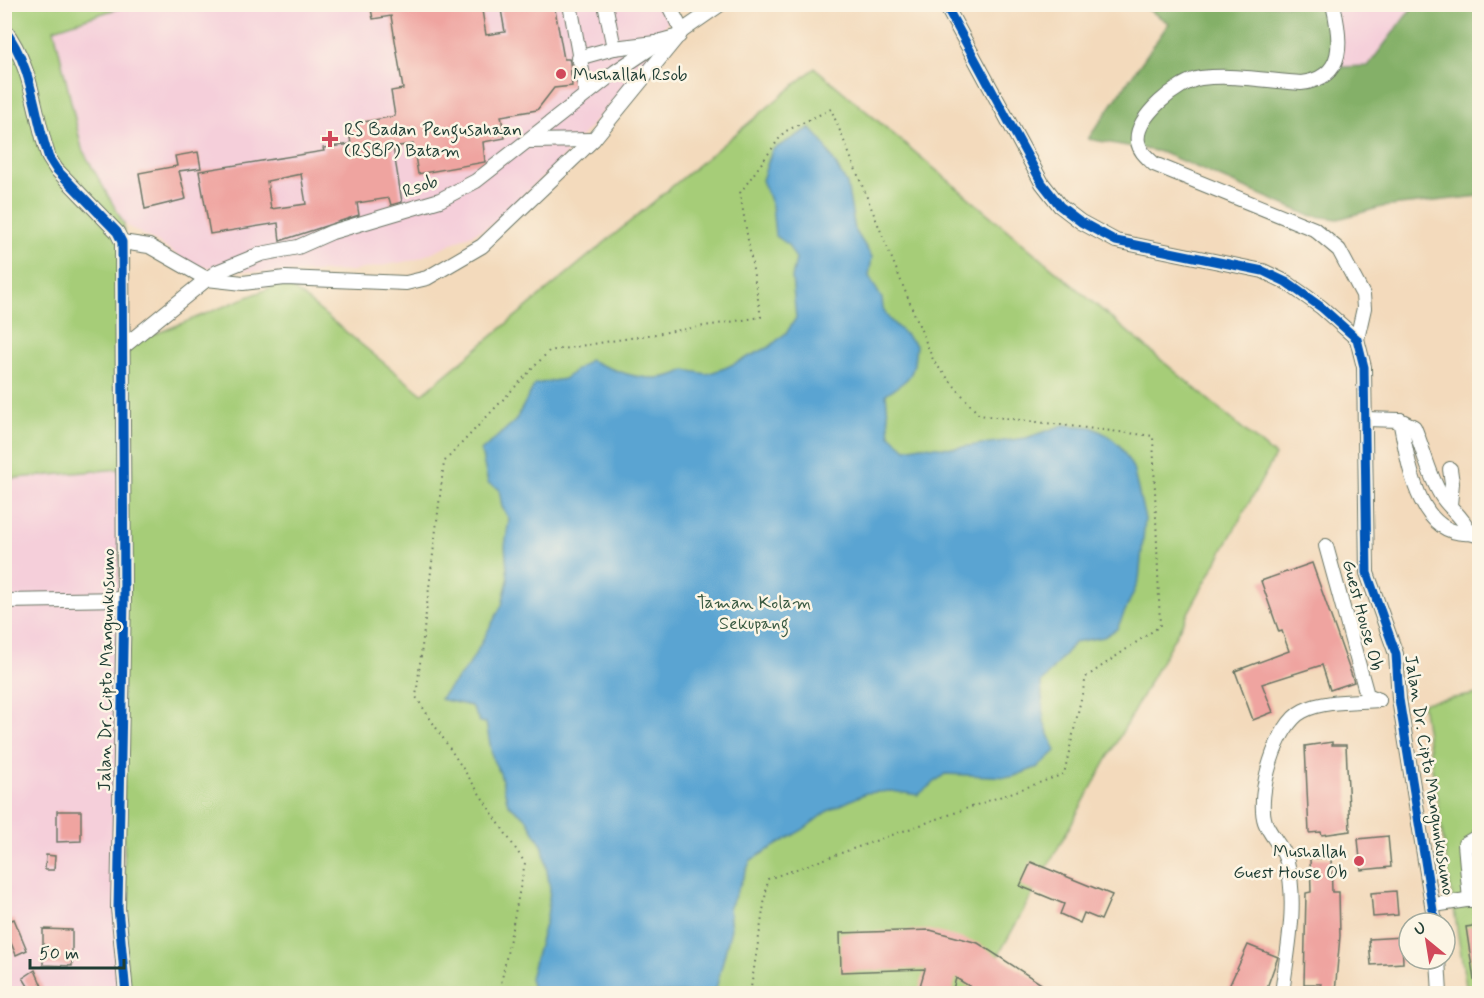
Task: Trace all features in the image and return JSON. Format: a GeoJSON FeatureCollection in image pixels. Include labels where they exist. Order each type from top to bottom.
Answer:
{"type":"FeatureCollection","features":[{"type":"Feature","properties":{"kind":"street"},"geometry":{"type":"LineString","coordinates":[[570,4],[586,93]]}},
{"type":"Feature","properties":{"kind":"street"},"geometry":{"type":"LineString","coordinates":[[605,4],[614,48]]}},
{"type":"Feature","properties":{"kind":"street"},"geometry":{"type":"LineString","coordinates":[[668,4],[681,34]]}},
{"type":"Feature","properties":{"kind":"street"},"geometry":{"type":"LineString","coordinates":[[4,29],[19,49],[49,158],[56,169],[117,232],[122,242],[149,246],[207,279],[243,283],[285,278],[406,283],[427,278],[482,246],[592,140],[681,34],[721,4]]}},
{"type":"Feature","properties":{"kind":"street"},"geometry":{"type":"LineString","coordinates":[[945,4],[1041,183],[1060,206],[1081,222],[1116,242],[1263,271],[1286,282],[1321,307],[1357,339],[1364,308],[1363,295],[1338,250],[1314,229],[1154,164],[1141,152],[1137,140],[1140,125],[1147,115],[1167,95],[1199,78],[1301,83],[1318,81],[1329,74],[1335,63],[1339,32],[1333,4]]}},
{"type":"Feature","properties":{"kind":"street","name":"Rsob"},"geometry":{"type":"LineString","coordinates":[[207,279],[230,266],[261,255],[298,247],[332,232],[440,200],[476,181],[586,93],[657,43],[681,34]]}},
{"type":"Feature","properties":{"kind":"street"},"geometry":{"type":"LineString","coordinates":[[578,58],[614,48],[657,43]]}},
{"type":"Feature","properties":{"kind":"street"},"geometry":{"type":"LineString","coordinates":[[528,141],[592,140]]}},
{"type":"Feature","properties":{"kind":"street","name":"Jalan Dr. Cipto Mangunkusumo"},"geometry":{"type":"LineString","coordinates":[[122,242],[124,599],[118,908],[126,993]]}},
{"type":"Feature","properties":{"kind":"street"},"geometry":{"type":"LineString","coordinates":[[123,347],[207,279]]}},
{"type":"Feature","properties":{"kind":"street","name":"Jalan Dr. Cipto Mangunkusumo"},"geometry":{"type":"LineString","coordinates":[[1357,339],[1364,367],[1367,573],[1396,654],[1399,699],[1434,911]]}},
{"type":"Feature","properties":{"kind":"street"},"geometry":{"type":"LineString","coordinates":[[1365,419],[1400,420],[1414,427],[1432,478],[1443,498],[1460,514],[1475,534]]}},
{"type":"Feature","properties":{"kind":"street"},"geometry":{"type":"LineString","coordinates":[[1400,420],[1413,479],[1425,508],[1441,525],[1463,533],[1475,534]]}},
{"type":"Feature","properties":{"kind":"street"},"geometry":{"type":"LineString","coordinates":[[1450,469],[1452,483],[1450,505]]}},
{"type":"Feature","properties":{"kind":"street","name":"Guest House Ob"},"geometry":{"type":"LineString","coordinates":[[1326,546],[1367,695],[1379,700]]}},
{"type":"Feature","properties":{"kind":"street"},"geometry":{"type":"LineString","coordinates":[[4,601],[124,599]]}},
{"type":"Feature","properties":{"kind":"street"},"geometry":{"type":"LineString","coordinates":[[1282,993],[1293,900],[1287,860],[1265,823],[1262,803],[1264,778],[1287,727],[1300,712],[1317,706],[1399,699]]}},
{"type":"Feature","properties":{"kind":"street"},"geometry":{"type":"LineString","coordinates":[[1434,905],[1475,899],[1466,844],[1479,835]]}},
{"type":"Feature","properties":{"kind":"street"},"geometry":{"type":"LineString","coordinates":[[1439,971],[1440,993]]}},
{"type":"Feature","properties":{"kind":"path"},"geometry":{"type":"LineString","coordinates":[[499,993],[525,863],[416,697],[444,462],[549,351],[760,317],[740,193],[784,132],[831,109],[934,362],[979,415],[1154,436],[1160,626],[1086,677],[1064,774],[768,879],[750,993]]}},
{"type":"Feature","properties":{"kind":"shaded area","name":"RS Badan Pengusahaan (RSBP) Batam"},"geometry":{"type":"Polygon","coordinates":[[[128,4],[668,4],[673,13],[659,35],[664,43],[560,161],[490,226],[415,260],[352,271],[271,273],[193,266],[124,224],[82,149],[54,29],[128,4]]]}},
{"type":"Feature","properties":{"kind":"shaded area"},"geometry":{"type":"Polygon","coordinates":[[[1327,5],[1414,5],[1368,66],[1341,67],[1327,5]]]}},
{"type":"Feature","properties":{"kind":"shaded area"},"geometry":{"type":"Polygon","coordinates":[[[119,469],[126,993],[5,994],[5,479],[119,469]]]}},
{"type":"Feature","properties":{"kind":"green space","name":"Taman Kolam Sekupang"},"geometry":{"type":"Polygon","coordinates":[[[5,4],[128,5],[54,29],[82,149],[124,224],[123,347],[285,282],[422,394],[815,68],[1275,456],[977,994],[126,993],[119,469],[5,479],[5,4]]]}},
{"type":"Feature","properties":{"kind":"green space"},"geometry":{"type":"Polygon","coordinates":[[[1141,5],[1327,5],[1342,67],[1368,66],[1414,5],[1479,5],[1479,196],[1382,207],[1338,219],[1308,215],[1161,152],[1088,139],[1169,23],[1141,5]]]}},
{"type":"Feature","properties":{"kind":"green space"},"geometry":{"type":"Polygon","coordinates":[[[1479,694],[1479,993],[1467,993],[1457,929],[1457,911],[1454,911],[1422,703],[1479,694]]]}},
{"type":"Feature","properties":{"kind":"water"},"geometry":{"type":"Polygon","coordinates":[[[810,128],[822,141],[847,184],[855,230],[872,257],[869,276],[882,299],[883,308],[889,319],[916,345],[913,370],[910,375],[886,394],[890,435],[906,449],[921,446],[954,448],[1026,438],[1064,425],[1092,427],[1109,436],[1120,446],[1133,468],[1145,519],[1139,580],[1117,629],[1104,637],[1075,642],[1041,683],[1044,722],[1056,751],[1038,767],[1012,777],[945,774],[918,795],[891,791],[866,793],[826,812],[804,829],[751,860],[729,909],[731,929],[715,993],[534,993],[530,978],[547,917],[550,889],[543,847],[526,818],[508,804],[500,773],[493,760],[486,723],[480,722],[471,706],[440,699],[469,665],[502,605],[508,580],[505,546],[509,519],[502,507],[499,489],[488,483],[481,451],[515,421],[535,384],[564,379],[589,360],[624,373],[648,378],[661,378],[685,370],[707,374],[769,347],[787,332],[796,318],[792,278],[796,259],[788,245],[775,235],[772,206],[762,180],[772,150],[810,128]]]}},
{"type":"Feature","properties":{"kind":"building"},"geometry":{"type":"Polygon","coordinates":[[[370,4],[481,4],[486,35],[505,32],[500,4],[554,4],[564,59],[569,59],[570,62],[572,86],[554,88],[537,110],[501,116],[505,138],[483,142],[485,162],[418,174],[413,144],[393,147],[402,202],[391,205],[389,198],[357,203],[359,215],[280,241],[278,223],[210,234],[199,171],[324,151],[323,148],[351,144],[348,125],[395,116],[391,91],[403,89],[391,16],[373,19],[370,4]],[[301,174],[267,181],[271,209],[306,204],[301,174]]]}},
{"type":"Feature","properties":{"kind":"building"},"geometry":{"type":"Polygon","coordinates":[[[198,152],[201,168],[179,171],[186,199],[145,209],[139,173],[177,166],[175,156],[198,152]]]}},
{"type":"Feature","properties":{"kind":"building"},"geometry":{"type":"Polygon","coordinates":[[[1312,563],[1354,682],[1330,690],[1322,665],[1262,684],[1273,712],[1253,720],[1235,671],[1289,651],[1282,631],[1279,632],[1261,581],[1312,563]]]}},
{"type":"Feature","properties":{"kind":"building"},"geometry":{"type":"Polygon","coordinates":[[[1332,742],[1332,745],[1346,745],[1350,831],[1322,835],[1321,832],[1309,833],[1305,746],[1332,742]]]}},
{"type":"Feature","properties":{"kind":"building"},"geometry":{"type":"Polygon","coordinates":[[[57,811],[81,811],[81,841],[57,842],[57,811]]]}},
{"type":"Feature","properties":{"kind":"building"},"geometry":{"type":"Polygon","coordinates":[[[1388,836],[1391,867],[1361,870],[1358,839],[1388,836]]]}},
{"type":"Feature","properties":{"kind":"building"},"geometry":{"type":"Polygon","coordinates":[[[46,855],[55,856],[54,870],[45,870],[46,855]]]}},
{"type":"Feature","properties":{"kind":"building"},"geometry":{"type":"Polygon","coordinates":[[[1310,858],[1331,858],[1332,892],[1339,892],[1340,936],[1335,993],[1320,993],[1321,984],[1304,984],[1306,893],[1311,892],[1310,858]]]}},
{"type":"Feature","properties":{"kind":"building"},"geometry":{"type":"Polygon","coordinates":[[[1031,862],[1112,895],[1101,920],[1084,913],[1080,923],[1060,914],[1064,904],[1020,886],[1031,862]]]}},
{"type":"Feature","properties":{"kind":"building"},"geometry":{"type":"Polygon","coordinates":[[[1396,891],[1397,915],[1373,917],[1371,893],[1396,891]]]}},
{"type":"Feature","properties":{"kind":"building"},"geometry":{"type":"Polygon","coordinates":[[[14,919],[27,950],[16,955],[4,926],[4,923],[14,919]]]}},
{"type":"Feature","properties":{"kind":"building"},"geometry":{"type":"Polygon","coordinates":[[[1479,925],[1479,979],[1474,980],[1466,927],[1479,925]]]}},
{"type":"Feature","properties":{"kind":"building"},"geometry":{"type":"Polygon","coordinates":[[[43,929],[72,930],[72,966],[43,965],[43,929]]]}},
{"type":"Feature","properties":{"kind":"building"},"geometry":{"type":"Polygon","coordinates":[[[930,930],[978,943],[1046,987],[1042,993],[980,993],[956,978],[952,993],[918,993],[925,969],[841,972],[840,933],[930,930]]]}},
{"type":"Feature","properties":{"kind":"building"},"geometry":{"type":"Polygon","coordinates":[[[1397,937],[1397,963],[1371,965],[1369,939],[1397,937]]]}},
{"type":"Feature","properties":{"kind":"building"},"geometry":{"type":"Polygon","coordinates":[[[1248,945],[1278,957],[1265,993],[1226,993],[1248,945]]]}},
{"type":"Feature","properties":{"kind":"building"},"geometry":{"type":"Polygon","coordinates":[[[35,970],[45,993],[18,993],[28,986],[23,978],[35,970]]]}},
{"type":"Feature","properties":{"kind":"cycle path"},"geometry":{"type":"LineString","coordinates":[[945,4],[1042,183],[1060,206],[1081,222],[1116,241],[1263,271],[1286,282],[1321,307],[1357,339],[1364,367],[1367,573],[1396,654],[1399,699],[1433,911]]}},
{"type":"Feature","properties":{"kind":"cycle path"},"geometry":{"type":"LineString","coordinates":[[4,29],[14,43],[27,75],[49,158],[56,169],[117,232],[122,242],[124,599],[118,908],[126,994]]}},
{"type":"Feature","properties":{"kind":"place","name":"Mushallah Rsob"},"geometry":{"type":"Point","coordinates":[561,74]}},
{"type":"Feature","properties":{"kind":"place","name":"RS Badan Pengusahaan (RSBP) Batam"},"geometry":{"type":"Point","coordinates":[330,139]}},
{"type":"Feature","properties":{"kind":"place","name":"Mushallah Guest House Ob"},"geometry":{"type":"Point","coordinates":[1359,861]}}]}
